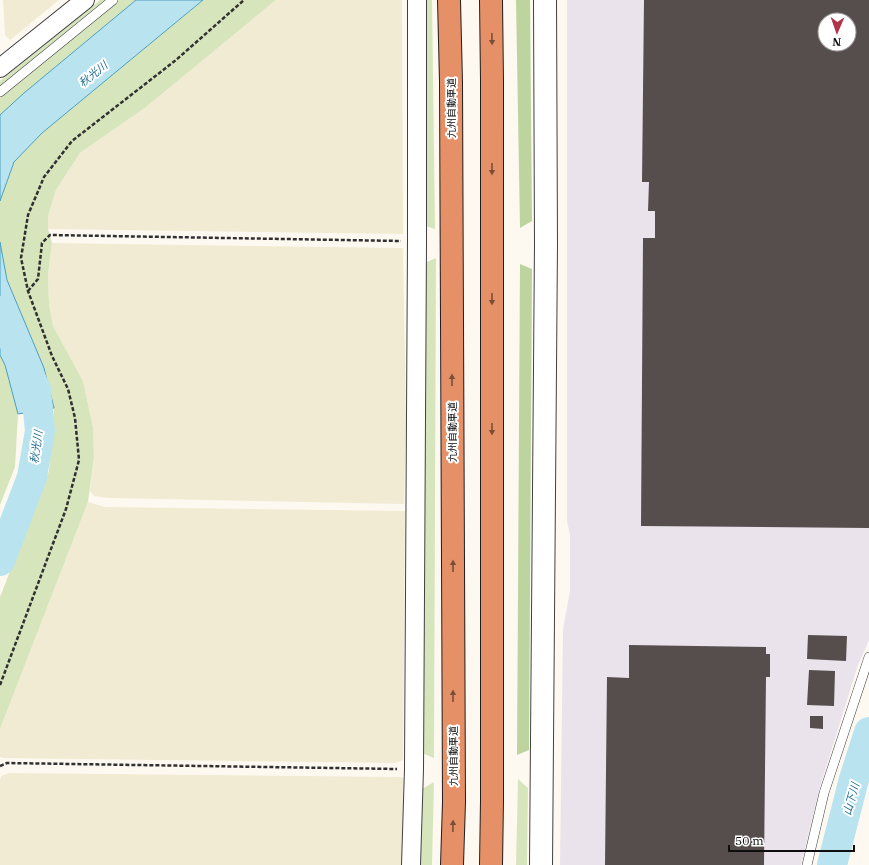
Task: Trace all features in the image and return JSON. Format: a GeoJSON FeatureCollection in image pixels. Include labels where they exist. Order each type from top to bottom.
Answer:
{"type":"FeatureCollection","features":[{"type":"Feature","properties":{"kind":"highway","name":"九州自動車道"},"geometry":{"type":"LineString","coordinates":[[449,0],[451,90],[454,786],[452,865]]}},
{"type":"Feature","properties":{"kind":"highway"},"geometry":{"type":"LineString","coordinates":[[490,865],[492,801],[491,0]]}},
{"type":"Feature","properties":{"kind":"street"},"geometry":{"type":"LineString","coordinates":[[0,68],[85,0]]}},
{"type":"Feature","properties":{"kind":"street"},"geometry":{"type":"LineString","coordinates":[[411,865],[414,769],[417,0]]}},
{"type":"Feature","properties":{"kind":"street"},"geometry":{"type":"LineString","coordinates":[[541,865],[546,244],[545,0]]}},
{"type":"Feature","properties":{"kind":"lane"},"geometry":{"type":"LineString","coordinates":[[0,92],[113,0]]}},
{"type":"Feature","properties":{"kind":"lane"},"geometry":{"type":"LineString","coordinates":[[807,865],[824,793],[869,658]]}},
{"type":"Feature","properties":{"kind":"path"},"geometry":{"type":"LineString","coordinates":[[0,685],[66,509],[79,460],[75,418],[68,389],[52,356],[28,291],[21,258],[28,215],[44,177],[72,141],[176,60],[244,0]]}},
{"type":"Feature","properties":{"kind":"path"},"geometry":{"type":"LineString","coordinates":[[28,291],[38,278],[42,243],[50,235],[417,242]]}},
{"type":"Feature","properties":{"kind":"path"},"geometry":{"type":"LineString","coordinates":[[0,766],[7,763],[414,769]]}},
{"type":"Feature","properties":{"kind":"shaded area"},"geometry":{"type":"Polygon","coordinates":[[[3,0],[59,0],[10,40],[5,35],[3,0]]]}},
{"type":"Feature","properties":{"kind":"shaded area"},"geometry":{"type":"Polygon","coordinates":[[[276,0],[402,0],[403,234],[48,229],[48,216],[56,190],[80,153],[146,107],[276,0]]]}},
{"type":"Feature","properties":{"kind":"shaded area"},"geometry":{"type":"Polygon","coordinates":[[[567,0],[869,0],[869,640],[858,665],[819,790],[801,865],[560,865],[563,629],[570,591],[570,535],[567,521],[567,0]]]}},
{"type":"Feature","properties":{"kind":"shaded area"},"geometry":{"type":"Polygon","coordinates":[[[52,243],[403,248],[406,420],[404,504],[109,498],[94,496],[90,491],[94,457],[93,427],[83,381],[53,326],[49,303],[48,274],[52,243]]]}},
{"type":"Feature","properties":{"kind":"shaded area"},"geometry":{"type":"Polygon","coordinates":[[[88,502],[105,507],[405,511],[403,760],[395,763],[0,757],[0,729],[88,502]]]}},
{"type":"Feature","properties":{"kind":"shaded area"},"geometry":{"type":"Polygon","coordinates":[[[9,773],[401,777],[407,780],[404,865],[0,865],[0,780],[1,776],[9,773]]]}},
{"type":"Feature","properties":{"kind":"green space"},"geometry":{"type":"Polygon","coordinates":[[[100,0],[136,0],[24,93],[0,115],[0,81],[100,0]]]}},
{"type":"Feature","properties":{"kind":"green space"},"geometry":{"type":"Polygon","coordinates":[[[203,0],[276,0],[146,107],[80,153],[56,190],[48,216],[48,229],[52,243],[48,274],[49,303],[53,326],[83,381],[93,427],[94,457],[88,502],[0,729],[0,597],[49,471],[54,408],[44,368],[7,280],[0,242],[0,201],[14,162],[42,133],[203,0]]]}},
{"type":"Feature","properties":{"kind":"green space"},"geometry":{"type":"Polygon","coordinates":[[[421,0],[432,0],[435,229],[422,225],[421,0]]]}},
{"type":"Feature","properties":{"kind":"green space"},"geometry":{"type":"Polygon","coordinates":[[[516,0],[530,0],[532,221],[520,228],[516,0]]]}},
{"type":"Feature","properties":{"kind":"green space"},"geometry":{"type":"Polygon","coordinates":[[[436,258],[434,758],[422,753],[422,264],[436,258]]]}},
{"type":"Feature","properties":{"kind":"green space"},"geometry":{"type":"Polygon","coordinates":[[[520,264],[532,269],[529,750],[517,755],[520,264]]]}},
{"type":"Feature","properties":{"kind":"green space"},"geometry":{"type":"Polygon","coordinates":[[[0,355],[5,365],[18,414],[15,467],[0,505],[0,355]]]}},
{"type":"Feature","properties":{"kind":"green space"},"geometry":{"type":"Polygon","coordinates":[[[518,779],[528,788],[527,865],[516,865],[518,779]]]}},
{"type":"Feature","properties":{"kind":"green space"},"geometry":{"type":"Polygon","coordinates":[[[434,782],[432,865],[420,865],[422,789],[434,782]]]}},
{"type":"Feature","properties":{"kind":"water"},"geometry":{"type":"Polygon","coordinates":[[[136,0],[203,0],[42,133],[14,162],[0,201],[0,115],[24,93],[136,0]]]}},
{"type":"Feature","properties":{"kind":"water"},"geometry":{"type":"Polygon","coordinates":[[[0,242],[7,280],[44,368],[54,408],[18,414],[5,365],[0,355],[0,242]]]}},
{"type":"Feature","properties":{"kind":"building"},"geometry":{"type":"Polygon","coordinates":[[[644,0],[869,0],[869,528],[641,526],[643,238],[655,238],[655,211],[648,211],[649,182],[642,182],[644,0]]]}},
{"type":"Feature","properties":{"kind":"building"},"geometry":{"type":"Polygon","coordinates":[[[808,635],[847,636],[846,661],[807,659],[808,635]]]}},
{"type":"Feature","properties":{"kind":"building"},"geometry":{"type":"Polygon","coordinates":[[[629,645],[766,647],[766,654],[770,654],[770,677],[766,677],[764,865],[605,865],[607,677],[629,678],[629,645]]]}},
{"type":"Feature","properties":{"kind":"building"},"geometry":{"type":"Polygon","coordinates":[[[809,670],[835,671],[834,706],[807,705],[809,670]]]}},
{"type":"Feature","properties":{"kind":"building"},"geometry":{"type":"Polygon","coordinates":[[[810,716],[823,716],[823,729],[810,728],[810,716]]]}},
{"type":"Feature","properties":{"kind":"waterway","name":"秋光川"},"geometry":{"type":"LineString","coordinates":[[0,311],[36,390],[40,431],[32,477],[0,561]]}},
{"type":"Feature","properties":{"kind":"waterway","name":"山下川"},"geometry":{"type":"LineString","coordinates":[[832,865],[854,779],[869,732]]}}]}
